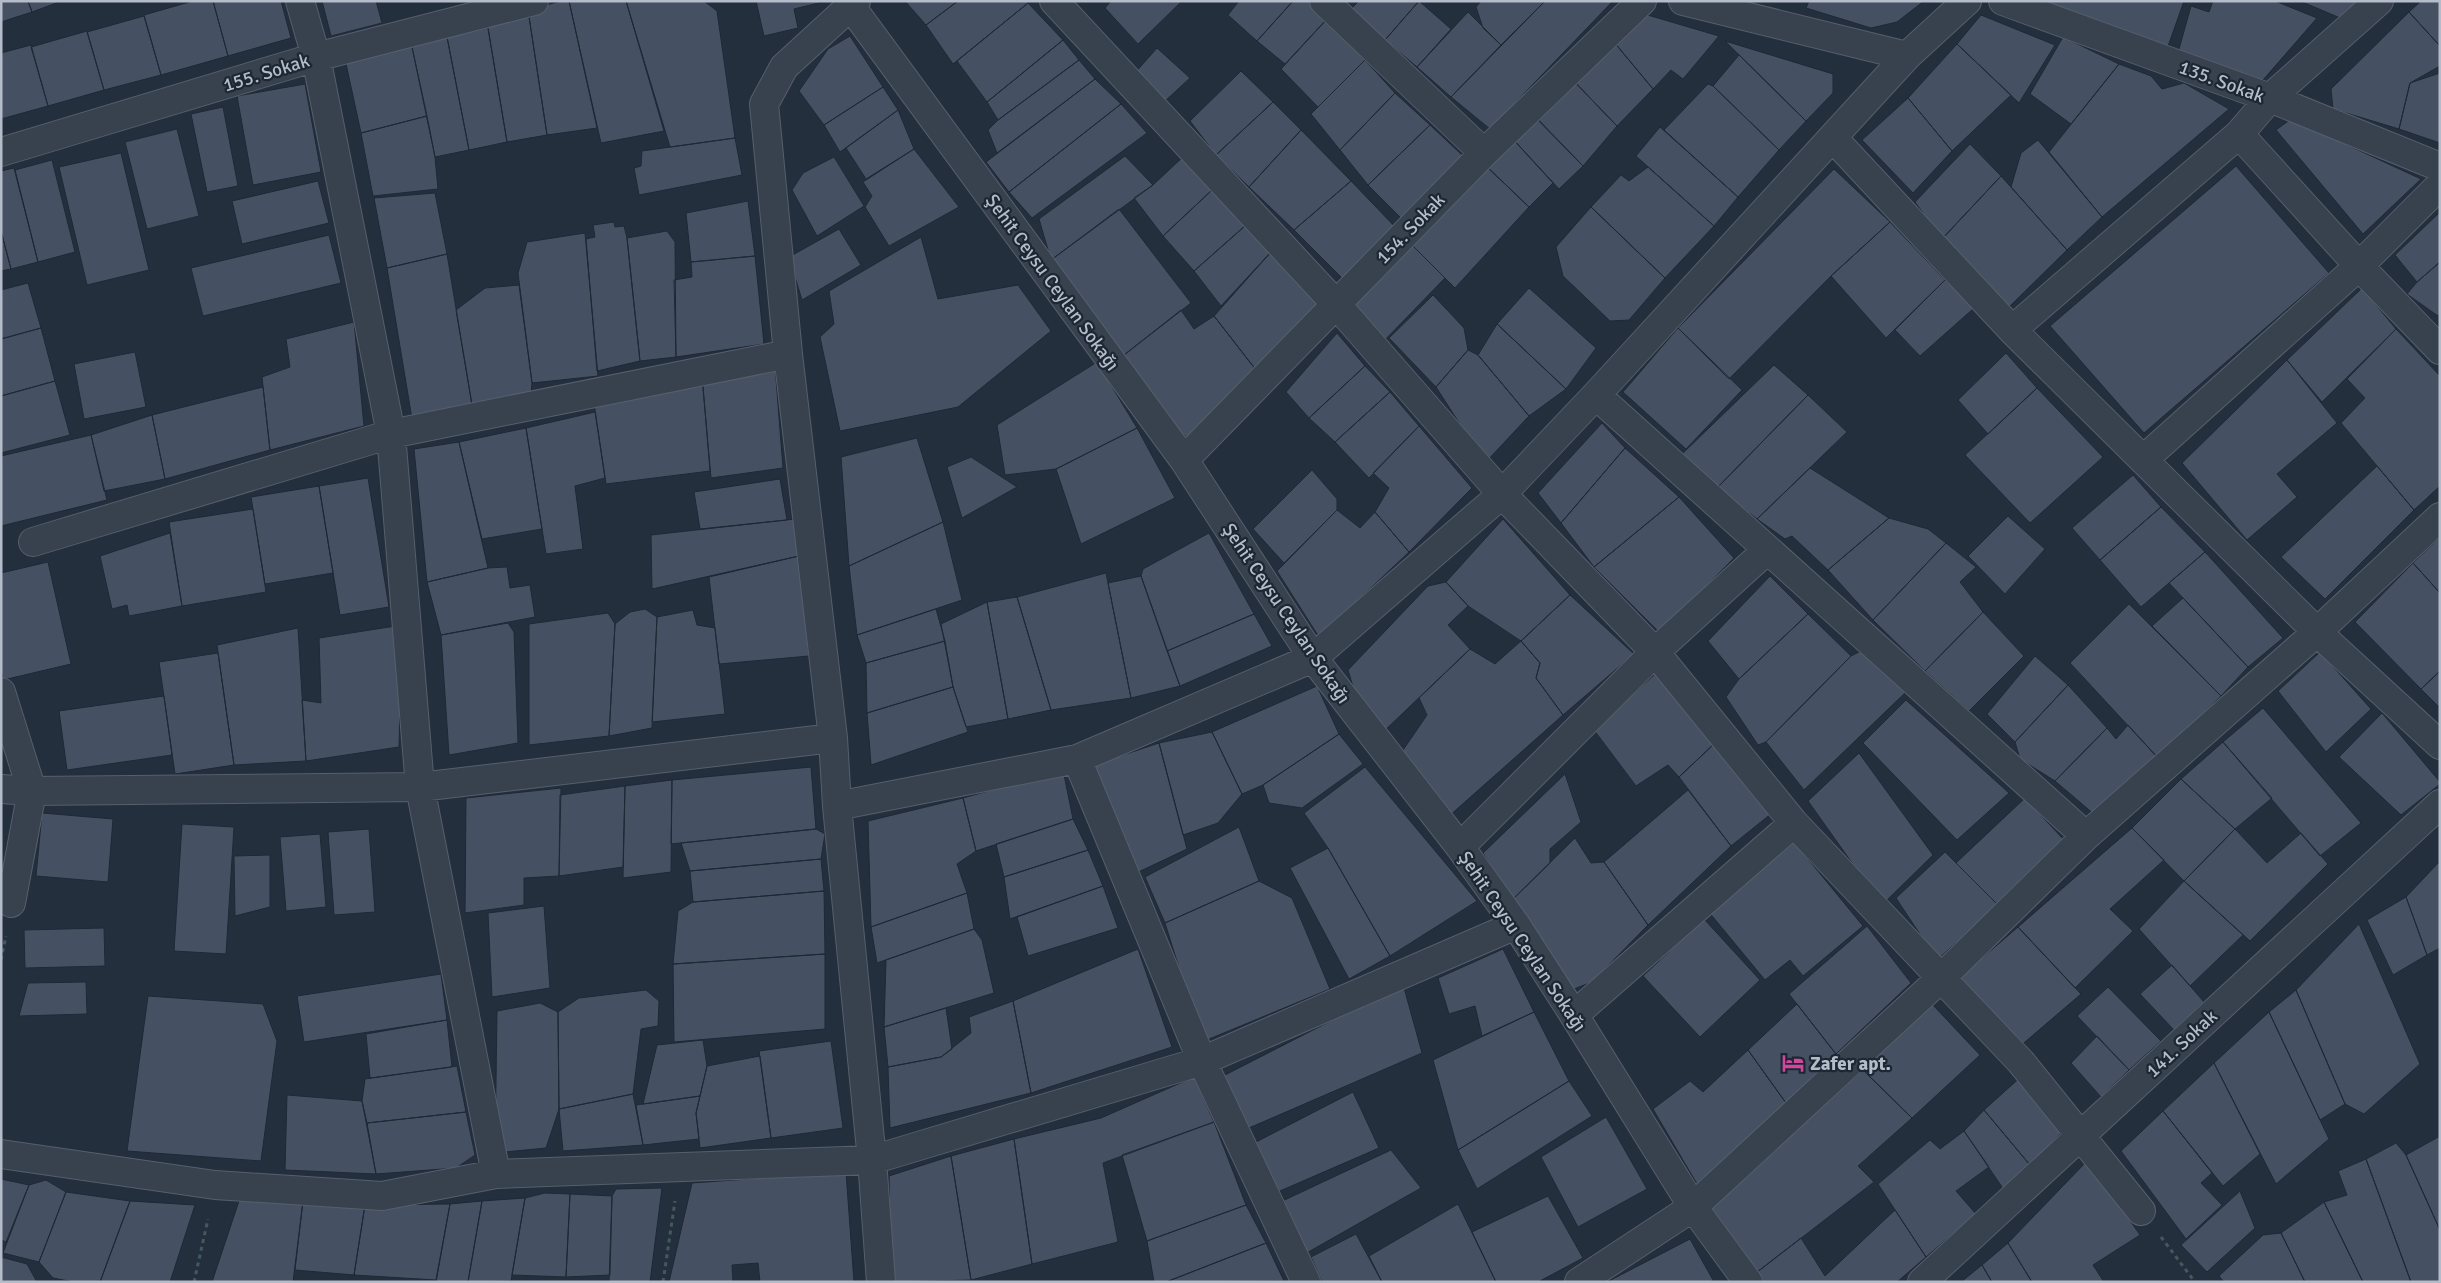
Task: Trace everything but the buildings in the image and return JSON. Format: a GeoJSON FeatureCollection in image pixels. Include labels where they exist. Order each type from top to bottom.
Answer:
{"type":"FeatureCollection","features":[{"type":"Feature","properties":{"kind":"street"},"geometry":{"type":"LineString","coordinates":[[300,1],[316,57],[391,434],[420,787],[496,1174]]}},
{"type":"Feature","properties":{"kind":"street","name":"155. Sokak"},"geometry":{"type":"LineString","coordinates":[[1,152],[316,57],[441,12],[534,1]]}},
{"type":"Feature","properties":{"kind":"street"},"geometry":{"type":"LineString","coordinates":[[1054,1],[1336,304],[1502,494],[1655,652],[1794,823],[1940,979],[2021,1062],[2141,1211]]}},
{"type":"Feature","properties":{"kind":"street"},"geometry":{"type":"LineString","coordinates":[[1324,1],[1484,153]]}},
{"type":"Feature","properties":{"kind":"street","name":"154. Sokak"},"geometry":{"type":"LineString","coordinates":[[1184,460],[1484,153],[1642,1]]}},
{"type":"Feature","properties":{"kind":"street"},"geometry":{"type":"LineString","coordinates":[[1683,1],[1906,56]]}},
{"type":"Feature","properties":{"kind":"street"},"geometry":{"type":"LineString","coordinates":[[837,806],[1077,759],[1312,658],[1502,494],[1596,395],[1906,56],[1967,1]]}},
{"type":"Feature","properties":{"kind":"street","name":"135. Sokak"},"geometry":{"type":"LineString","coordinates":[[2003,1],[2270,98],[2440,167]]}},
{"type":"Feature","properties":{"kind":"street"},"geometry":{"type":"LineString","coordinates":[[2012,330],[2239,134],[2270,98],[2379,1]]}},
{"type":"Feature","properties":{"kind":"street"},"geometry":{"type":"LineString","coordinates":[[851,3],[784,67],[764,104],[788,354],[833,738],[837,806],[872,1160],[881,1282]]}},
{"type":"Feature","properties":{"kind":"street","name":"Şehit Ceysu Ceylan Sokağı"},"geometry":{"type":"LineString","coordinates":[[851,3],[1184,460],[1312,658],[1460,847],[1516,925],[1574,1014],[1692,1207],[1748,1282]]}},
{"type":"Feature","properties":{"kind":"street"},"geometry":{"type":"LineString","coordinates":[[2239,134],[2359,266],[2440,350]]}},
{"type":"Feature","properties":{"kind":"street"},"geometry":{"type":"LineString","coordinates":[[1833,138],[2012,330],[2317,632],[2440,745]]}},
{"type":"Feature","properties":{"kind":"street"},"geometry":{"type":"LineString","coordinates":[[2143,460],[2359,266],[2440,185]]}},
{"type":"Feature","properties":{"kind":"street"},"geometry":{"type":"LineString","coordinates":[[33,542],[391,434],[788,354]]}},
{"type":"Feature","properties":{"kind":"street"},"geometry":{"type":"LineString","coordinates":[[1596,395],[2086,836]]}},
{"type":"Feature","properties":{"kind":"street"},"geometry":{"type":"LineString","coordinates":[[1578,1282],[1692,1207],[1940,979],[2086,836],[2317,632],[2440,517]]}},
{"type":"Feature","properties":{"kind":"street"},"geometry":{"type":"LineString","coordinates":[[1460,847],[1655,652],[1767,550]]}},
{"type":"Feature","properties":{"kind":"street"},"geometry":{"type":"LineString","coordinates":[[1,692],[32,790],[11,903]]}},
{"type":"Feature","properties":{"kind":"street"},"geometry":{"type":"LineString","coordinates":[[1,789],[420,787],[833,738]]}},
{"type":"Feature","properties":{"kind":"street"},"geometry":{"type":"LineString","coordinates":[[1077,759],[1202,1061],[1306,1282]]}},
{"type":"Feature","properties":{"kind":"street","name":"141. Sokak"},"geometry":{"type":"LineString","coordinates":[[1922,1282],[2440,804]]}},
{"type":"Feature","properties":{"kind":"street"},"geometry":{"type":"LineString","coordinates":[[1574,1014],[1794,823]]}},
{"type":"Feature","properties":{"kind":"street"},"geometry":{"type":"LineString","coordinates":[[1,1154],[215,1185],[382,1196],[496,1174],[872,1160],[1202,1061],[1516,925]]}},
{"type":"Feature","properties":{"kind":"path"},"geometry":{"type":"LineString","coordinates":[[663,1282],[680,1168]]}},
{"type":"Feature","properties":{"kind":"path"},"geometry":{"type":"LineString","coordinates":[[194,1282],[215,1185]]}},
{"type":"Feature","properties":{"kind":"path"},"geometry":{"type":"LineString","coordinates":[[2167,1244],[2195,1282]]}},
{"type":"Feature","properties":{"kind":"place","name":"Zafer apt."},"geometry":{"type":"Point","coordinates":[1793,1063]}}]}
